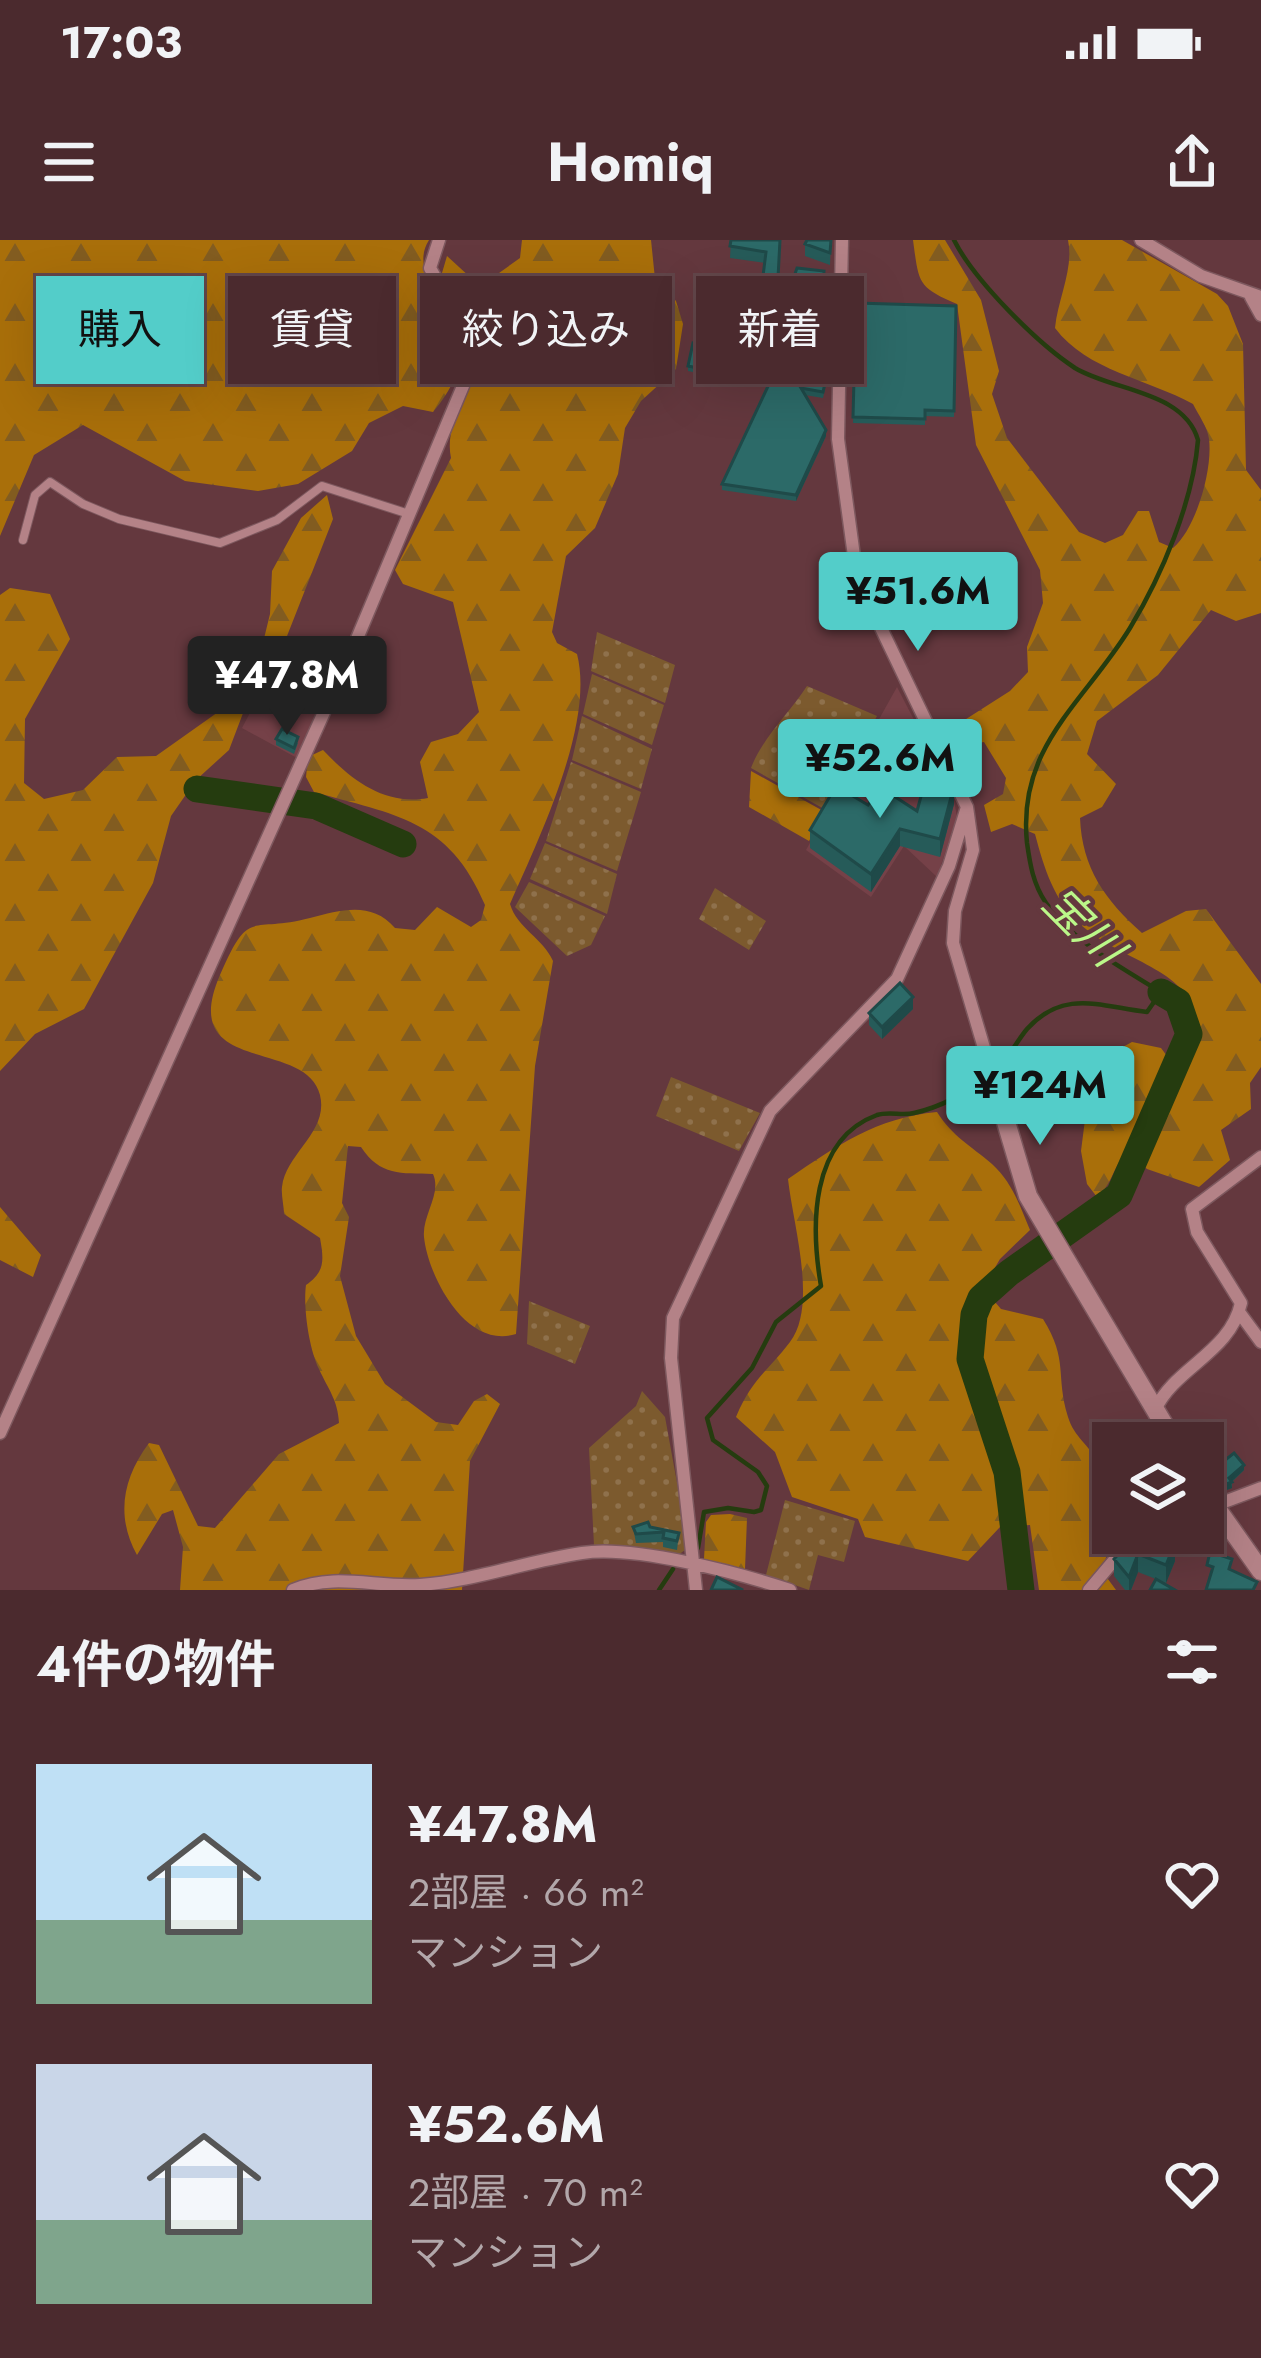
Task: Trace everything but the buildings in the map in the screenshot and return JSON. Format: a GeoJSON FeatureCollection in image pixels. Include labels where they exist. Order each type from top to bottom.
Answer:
{"type":"FeatureCollection","features":[{"type":"Feature","properties":{"kind":"street"},"geometry":{"type":"LineString","coordinates":[[0,1433],[410,515],[471,355],[465,326],[430,268],[440,240]]}},
{"type":"Feature","properties":{"kind":"street"},"geometry":{"type":"LineString","coordinates":[[842,240],[838,439],[857,578],[968,807],[973,850],[955,910],[952,943],[1017,1167],[1053,1241],[1162,1422]]}},
{"type":"Feature","properties":{"kind":"street"},"geometry":{"type":"LineString","coordinates":[[1141,240],[1187,269],[1256,297],[1261,315]]}},
{"type":"Feature","properties":{"kind":"street"},"geometry":{"type":"LineString","coordinates":[[696,1590],[671,1358],[673,1318],[770,1111],[897,979],[949,866],[968,807]]}},
{"type":"Feature","properties":{"kind":"street"},"geometry":{"type":"LineString","coordinates":[[1155,1422],[1166,1387],[1214,1352],[1239,1312],[1239,1292],[1197,1232],[1192,1209],[1261,1156]]}},
{"type":"Feature","properties":{"kind":"street"},"geometry":{"type":"LineString","coordinates":[[1239,1312],[1261,1342]]}},
{"type":"Feature","properties":{"kind":"street"},"geometry":{"type":"LineString","coordinates":[[1224,1502],[1261,1488]]}},
{"type":"Feature","properties":{"kind":"street"},"geometry":{"type":"LineString","coordinates":[[1224,1526],[1261,1571]]}},
{"type":"Feature","properties":{"kind":"street"},"geometry":{"type":"LineString","coordinates":[[293,1590],[331,1579],[418,1585],[586,1552],[694,1565],[790,1590]]}},
{"type":"Feature","properties":{"kind":"street"},"geometry":{"type":"LineString","coordinates":[[1089,1590],[1116,1554]]}},
{"type":"Feature","properties":{"kind":"lane"},"geometry":{"type":"LineString","coordinates":[[23,540],[35,495],[50,482],[83,504],[119,519],[220,542],[277,520],[322,486],[410,515]]}},
{"type":"Feature","properties":{"kind":"shaded area"},"geometry":{"type":"Polygon","coordinates":[[[597,632],[675,665],[665,703],[591,671],[597,632]]]}},
{"type":"Feature","properties":{"kind":"shaded area"},"geometry":{"type":"Polygon","coordinates":[[[592,674],[664,705],[652,745],[583,714],[592,674]]]}},
{"type":"Feature","properties":{"kind":"shaded area"},"geometry":{"type":"Polygon","coordinates":[[[265,684],[317,711],[297,758],[242,728],[265,684]]]}},
{"type":"Feature","properties":{"kind":"shaded area"},"geometry":{"type":"Polygon","coordinates":[[[807,686],[877,716],[826,810],[751,768],[807,686]]]}},
{"type":"Feature","properties":{"kind":"shaded area"},"geometry":{"type":"Polygon","coordinates":[[[897,687],[953,795],[957,817],[937,877],[904,846],[871,897],[806,850],[897,687]]]}},
{"type":"Feature","properties":{"kind":"shaded area"},"geometry":{"type":"Polygon","coordinates":[[[582,716],[652,749],[641,789],[572,760],[582,716]]]}},
{"type":"Feature","properties":{"kind":"shaded area"},"geometry":{"type":"Polygon","coordinates":[[[571,762],[641,792],[617,871],[546,841],[571,762]]]}},
{"type":"Feature","properties":{"kind":"shaded area"},"geometry":{"type":"Polygon","coordinates":[[[545,843],[617,874],[607,914],[530,879],[545,843]]]}},
{"type":"Feature","properties":{"kind":"shaded area"},"geometry":{"type":"Polygon","coordinates":[[[529,882],[605,916],[591,945],[567,956],[515,907],[529,882]]]}},
{"type":"Feature","properties":{"kind":"shaded area"},"geometry":{"type":"Polygon","coordinates":[[[715,888],[766,921],[749,950],[699,919],[715,888]]]}},
{"type":"Feature","properties":{"kind":"shaded area"},"geometry":{"type":"Polygon","coordinates":[[[671,1077],[760,1113],[739,1151],[656,1116],[671,1077]]]}},
{"type":"Feature","properties":{"kind":"shaded area"},"geometry":{"type":"Polygon","coordinates":[[[529,1301],[590,1326],[575,1364],[527,1344],[529,1301]]]}},
{"type":"Feature","properties":{"kind":"shaded area"},"geometry":{"type":"Polygon","coordinates":[[[642,1391],[665,1417],[686,1532],[685,1550],[674,1558],[594,1545],[589,1448],[636,1406],[642,1391]]]}},
{"type":"Feature","properties":{"kind":"shaded area"},"geometry":{"type":"Polygon","coordinates":[[[785,1500],[855,1521],[844,1562],[818,1555],[809,1590],[766,1575],[785,1500]]]}},
{"type":"Feature","properties":{"kind":"green space"},"geometry":{"type":"Polygon","coordinates":[[[0,240],[429,240],[423,258],[427,276],[420,276],[420,384],[452,384],[433,412],[403,406],[369,423],[352,451],[298,484],[258,491],[185,481],[83,425],[34,455],[0,536],[0,240]]]}},
{"type":"Feature","properties":{"kind":"green space"},"geometry":{"type":"Polygon","coordinates":[[[522,240],[651,240],[655,276],[495,276],[520,258],[522,240]]]}},
{"type":"Feature","properties":{"kind":"green space"},"geometry":{"type":"Polygon","coordinates":[[[913,240],[945,240],[981,300],[999,371],[992,394],[1007,438],[1079,532],[1105,543],[1123,535],[1138,511],[1149,511],[1159,542],[1173,548],[1189,527],[1201,498],[1209,439],[1193,404],[1084,355],[1055,328],[1067,273],[1068,240],[1122,240],[1217,294],[1228,306],[1243,344],[1246,470],[1261,490],[1261,613],[1236,621],[1211,610],[1158,675],[1097,721],[1087,754],[1116,784],[1102,807],[1080,818],[1085,852],[1098,882],[1142,933],[1186,911],[1206,909],[1261,984],[1261,1067],[1250,1083],[1251,1109],[1221,1130],[1230,1160],[1199,1187],[1147,1169],[1128,1151],[1097,1197],[1087,1184],[1081,1151],[1087,1104],[1102,1088],[1112,1053],[1132,1042],[1161,1048],[1170,1060],[1189,1061],[1196,1031],[1193,1008],[1166,976],[1102,940],[1072,916],[1051,883],[1035,834],[1012,824],[991,832],[984,805],[1003,794],[1006,778],[984,742],[960,746],[963,721],[1010,691],[1028,672],[1027,647],[1043,603],[1040,570],[976,445],[957,304],[922,282],[913,240]]]}},
{"type":"Feature","properties":{"kind":"green space"},"geometry":{"type":"Polygon","coordinates":[[[447,256],[469,276],[444,276],[447,256]]]}},
{"type":"Feature","properties":{"kind":"green space"},"geometry":{"type":"Polygon","coordinates":[[[672,297],[683,324],[672,373],[672,297]]]}},
{"type":"Feature","properties":{"kind":"green space"},"geometry":{"type":"Polygon","coordinates":[[[469,384],[660,384],[641,401],[625,428],[618,474],[595,528],[566,556],[552,632],[557,643],[577,654],[578,714],[561,781],[510,904],[553,961],[535,1066],[516,1334],[481,1331],[466,1321],[442,1289],[424,1237],[435,1189],[433,1174],[392,1171],[361,1147],[348,1146],[342,1203],[349,1217],[340,1276],[356,1336],[385,1384],[436,1422],[458,1425],[474,1401],[487,1394],[500,1404],[470,1461],[462,1590],[180,1590],[183,1547],[173,1510],[162,1514],[137,1555],[126,1527],[128,1484],[149,1443],[159,1445],[198,1526],[215,1528],[279,1454],[339,1423],[335,1401],[312,1350],[306,1316],[306,1285],[322,1265],[320,1238],[284,1214],[282,1193],[285,1175],[318,1120],[320,1095],[310,1077],[248,1052],[215,1029],[211,1007],[220,975],[238,939],[253,927],[355,910],[376,914],[395,928],[415,930],[437,907],[471,927],[481,920],[485,905],[471,876],[436,838],[394,815],[314,792],[306,777],[308,757],[323,750],[345,771],[383,794],[428,798],[420,762],[431,742],[458,734],[479,712],[453,602],[403,584],[395,570],[451,458],[452,430],[469,384]]]}},
{"type":"Feature","properties":{"kind":"green space"},"geometry":{"type":"Polygon","coordinates":[[[327,495],[333,519],[287,636],[248,700],[229,750],[196,780],[171,816],[153,883],[84,1009],[35,1034],[0,1071],[0,595],[10,588],[50,594],[70,639],[25,719],[24,783],[44,799],[83,790],[117,757],[156,756],[228,705],[259,659],[270,614],[272,571],[301,518],[327,495]]]}},
{"type":"Feature","properties":{"kind":"green space"},"geometry":{"type":"Polygon","coordinates":[[[751,771],[825,812],[809,841],[749,807],[751,771]]]}},
{"type":"Feature","properties":{"kind":"green space"},"geometry":{"type":"Polygon","coordinates":[[[937,1112],[992,1164],[1015,1195],[1030,1230],[1000,1259],[983,1288],[1001,1309],[1043,1319],[1051,1334],[1068,1417],[1092,1454],[1092,1554],[1107,1554],[1102,1571],[1116,1590],[1039,1590],[1030,1525],[1000,1527],[968,1561],[865,1537],[858,1519],[792,1497],[775,1452],[736,1417],[754,1384],[798,1326],[803,1286],[788,1179],[841,1144],[915,1115],[937,1112]]]}},
{"type":"Feature","properties":{"kind":"green space"},"geometry":{"type":"Polygon","coordinates":[[[0,1207],[41,1255],[33,1277],[0,1260],[0,1207]]]}},
{"type":"Feature","properties":{"kind":"green space"},"geometry":{"type":"Polygon","coordinates":[[[711,1515],[747,1518],[745,1569],[704,1559],[706,1522],[711,1515]]]}},
{"type":"Feature","properties":{"kind":"waterway","name":"宝川"},"geometry":{"type":"LineString","coordinates":[[954,240],[991,291],[1060,357],[1091,376],[1146,394],[1178,411],[1198,440],[1183,513],[1153,585],[1130,628],[1043,752],[1027,809],[1031,866],[1046,903],[1084,942],[1161,992],[1147,1012],[1084,1003],[1055,1008],[1027,1029],[997,1068]]}},
{"type":"Feature","properties":{"kind":"waterway"},"geometry":{"type":"LineString","coordinates":[[197,789],[316,806],[403,844]]}},
{"type":"Feature","properties":{"kind":"waterway","name":"宝川"},"geometry":{"type":"LineString","coordinates":[[1021,1590],[1007,1472],[970,1359],[974,1315],[981,1298],[1009,1273],[1119,1195],[1189,1034],[1178,1002],[1161,992]]}},
{"type":"Feature","properties":{"kind":"waterway"},"geometry":{"type":"LineString","coordinates":[[698,1548],[704,1512],[761,1510],[767,1486],[758,1472],[713,1440],[707,1418],[752,1368],[776,1322],[821,1286],[816,1213],[827,1165],[838,1144],[877,1115],[933,1107],[988,1076]]}},
{"type":"Feature","properties":{"kind":"waterway"},"geometry":{"type":"LineString","coordinates":[[659,1590],[673,1569]]}}]}
